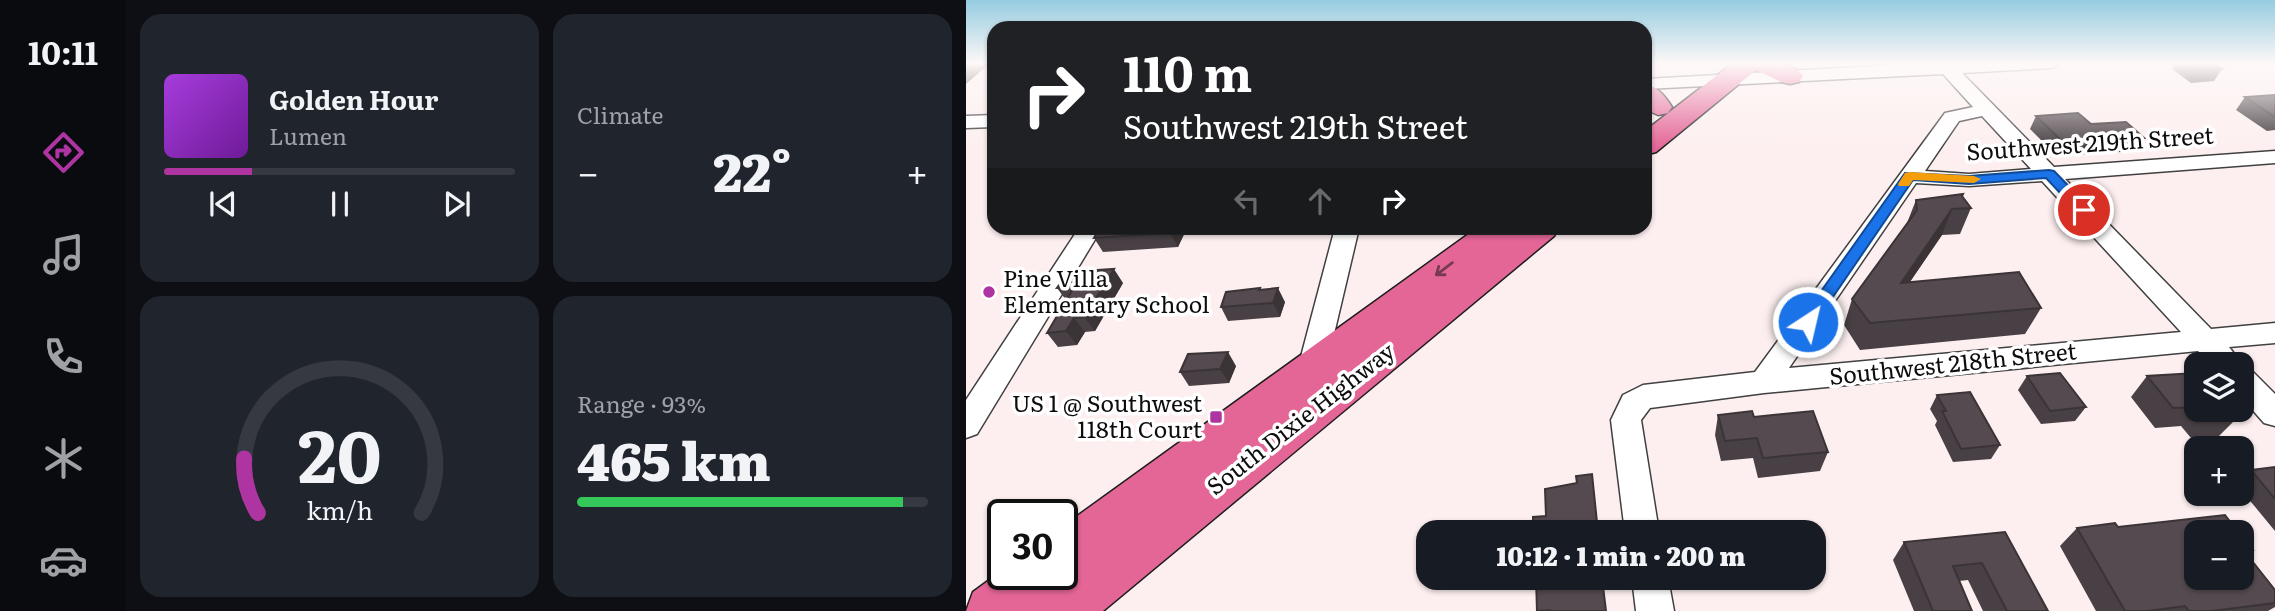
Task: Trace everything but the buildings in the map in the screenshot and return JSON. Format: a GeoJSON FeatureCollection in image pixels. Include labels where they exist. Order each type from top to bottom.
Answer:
{"type":"FeatureCollection","features":[{"type":"Feature","properties":{"kind":"highway"},"geometry":{"type":"LineString","coordinates":[[1652,98],[1669,92]]}},
{"type":"Feature","properties":{"kind":"highway"},"geometry":{"type":"LineString","coordinates":[[1652,128],[1695,92]]}},
{"type":"Feature","properties":{"kind":"highway"},"geometry":{"type":"LineString","coordinates":[[1652,140],[1704,92]]}},
{"type":"Feature","properties":{"kind":"highway","name":"South Dixie Highway"},"geometry":{"type":"LineString","coordinates":[[1078,546],[1490,235]]}},
{"type":"Feature","properties":{"kind":"highway","name":"South Dixie Highway"},"geometry":{"type":"LineString","coordinates":[[1059,611],[1533,235]]}},
{"type":"Feature","properties":{"kind":"highway"},"geometry":{"type":"LineString","coordinates":[[1044,611],[1072,575],[1303,399],[1315,378],[1312,368],[1336,372],[1369,365]]}},
{"type":"Feature","properties":{"kind":"highway"},"geometry":{"type":"LineString","coordinates":[[992,611],[1020,590]]}},
{"type":"Feature","properties":{"kind":"street"},"geometry":{"type":"LineString","coordinates":[[1970,92],[2216,352]]}},
{"type":"Feature","properties":{"kind":"street"},"geometry":{"type":"LineString","coordinates":[[1764,382],[1952,117],[1988,109]]}},
{"type":"Feature","properties":{"kind":"street"},"geometry":{"type":"LineString","coordinates":[[966,122],[987,121]]}},
{"type":"Feature","properties":{"kind":"street","name":"Southwest 219th Street"},"geometry":{"type":"LineString","coordinates":[[1909,176],[1969,180],[2275,157]]}},
{"type":"Feature","properties":{"kind":"street"},"geometry":{"type":"LineString","coordinates":[[966,425],[1086,235]]}},
{"type":"Feature","properties":{"kind":"street"},"geometry":{"type":"LineString","coordinates":[[1312,368],[1345,235]]}},
{"type":"Feature","properties":{"kind":"street","name":"Southwest 218th Street"},"geometry":{"type":"LineString","coordinates":[[1634,403],[1654,394],[2275,333]]}},
{"type":"Feature","properties":{"kind":"street"},"geometry":{"type":"LineString","coordinates":[[2254,392],[2275,414]]}},
{"type":"Feature","properties":{"kind":"street"},"geometry":{"type":"LineString","coordinates":[[1634,403],[1628,414],[1626,428],[1640,520]]}},
{"type":"Feature","properties":{"kind":"street"},"geometry":{"type":"LineString","coordinates":[[1652,590],[1655,611]]}},
{"type":"Feature","properties":{"kind":"slow traffic"},"geometry":{"type":"LineString","coordinates":[[1904,184],[1909,176],[1974,179]]}},
{"type":"Feature","properties":{"kind":"place","name":"Pine Villa Elementary School"},"geometry":{"type":"Point","coordinates":[989,292]}},
{"type":"Feature","properties":{"kind":"place","name":"US 1 @ Southwest 118th Court"},"geometry":{"type":"Point","coordinates":[1216,417]}},
{"type":"Feature","properties":{"kind":"route"},"geometry":{"type":"LineString","coordinates":[[1808,322],[1909,176],[1969,180],[2049,173],[2084,210]]}}]}
